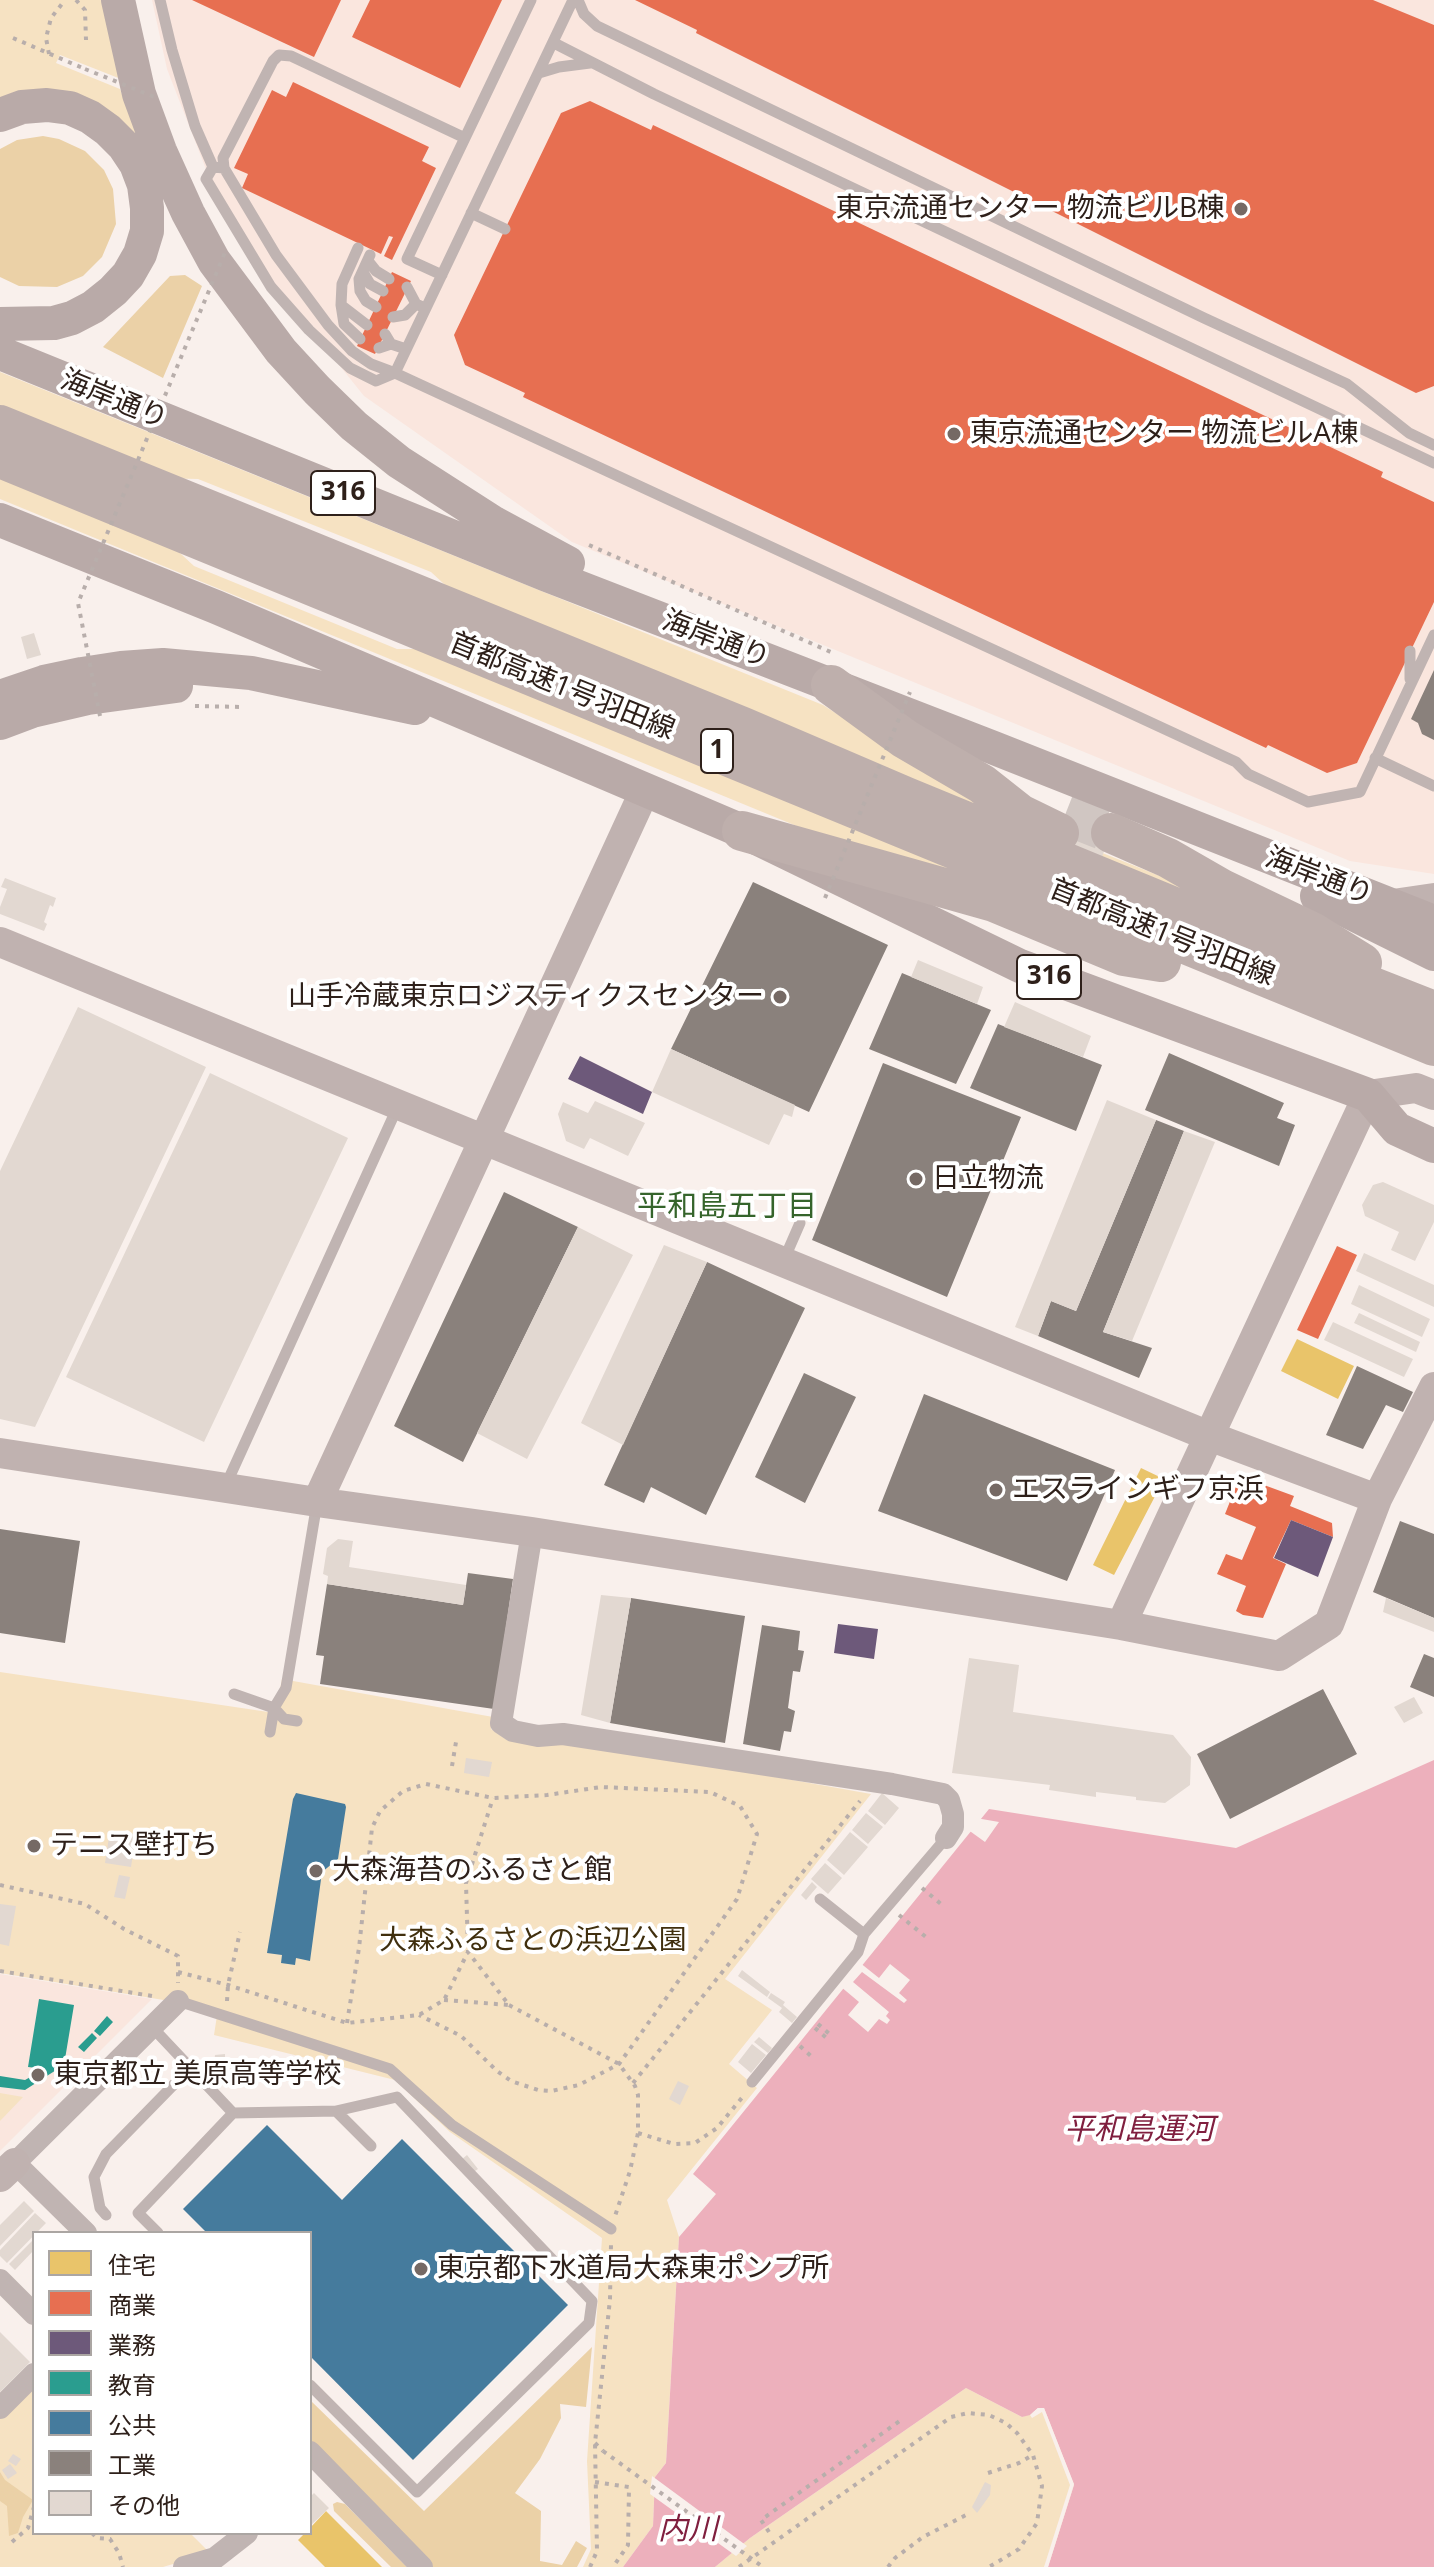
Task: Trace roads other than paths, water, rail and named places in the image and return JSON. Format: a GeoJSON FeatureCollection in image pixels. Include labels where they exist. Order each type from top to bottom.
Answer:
{"type":"FeatureCollection","features":[{"type":"Feature","properties":{"kind":"highway","name":"首都高速1号羽田線"},"geometry":{"type":"LineString","coordinates":[[0,425],[728,721],[1276,949],[1434,1008]]}},
{"type":"Feature","properties":{"kind":"highway","name":"首都高速1号羽田線"},"geometry":{"type":"LineString","coordinates":[[0,458],[1434,1048]]}},
{"type":"Feature","properties":{"kind":"highway"},"geometry":{"type":"LineString","coordinates":[[831,685],[905,739],[982,784],[1020,814],[1062,824]]}},
{"type":"Feature","properties":{"kind":"highway"},"geometry":{"type":"LineString","coordinates":[[742,831],[1005,906],[1124,956],[1161,962],[1434,1048]]}},
{"type":"Feature","properties":{"kind":"highway"},"geometry":{"type":"LineString","coordinates":[[1108,842],[1163,870],[1195,875],[1312,932],[1434,1008]]}},
{"type":"Feature","properties":{"kind":"main road"},"geometry":{"type":"LineString","coordinates":[[118,0],[139,94],[188,213],[214,261],[281,351],[354,426],[399,462],[494,523],[688,629]]}},
{"type":"Feature","properties":{"kind":"main road"},"geometry":{"type":"LineString","coordinates":[[0,115],[22,107],[47,105],[70,108],[90,117],[124,146],[136,164],[144,185],[147,231],[140,254],[128,275],[113,291],[83,312],[54,323],[0,324]]}},
{"type":"Feature","properties":{"kind":"main road","name":"海岸通り"},"geometry":{"type":"LineString","coordinates":[[0,353],[547,575],[1434,922]]}},
{"type":"Feature","properties":{"kind":"main road","name":"316"},"geometry":{"type":"LineString","coordinates":[[0,520],[216,607],[742,831],[1020,966],[1368,1095],[1397,1129],[1434,1146]]}},
{"type":"Feature","properties":{"kind":"main road"},"geometry":{"type":"LineString","coordinates":[[0,697],[44,682],[82,674],[163,665],[251,673],[296,681],[501,728]]}},
{"type":"Feature","properties":{"kind":"main road"},"geometry":{"type":"LineString","coordinates":[[0,723],[32,711],[146,689],[210,683],[296,681]]}},
{"type":"Feature","properties":{"kind":"main road","name":"316"},"geometry":{"type":"LineString","coordinates":[[1252,851],[1286,881],[1434,954]]}},
{"type":"Feature","properties":{"kind":"street"},"geometry":{"type":"LineString","coordinates":[[317,1502],[645,790]]}},
{"type":"Feature","properties":{"kind":"street"},"geometry":{"type":"LineString","coordinates":[[1393,904],[1434,898]]}},
{"type":"Feature","properties":{"kind":"street"},"geometry":{"type":"LineString","coordinates":[[0,942],[1209,1436],[1377,1499]]}},
{"type":"Feature","properties":{"kind":"street"},"geometry":{"type":"LineString","coordinates":[[1121,1625],[1368,1095],[1416,1088],[1434,1095]]}},
{"type":"Feature","properties":{"kind":"street"},"geometry":{"type":"LineString","coordinates":[[0,1453],[532,1532],[1121,1625],[1279,1656],[1329,1624],[1377,1499],[1434,1387]]}},
{"type":"Feature","properties":{"kind":"street"},"geometry":{"type":"LineString","coordinates":[[532,1532],[501,1723],[513,1731],[538,1736],[563,1734],[943,1794],[949,1800],[953,1814],[953,1827],[946,1838]]}},
{"type":"Feature","properties":{"kind":"street"},"geometry":{"type":"LineString","coordinates":[[83,2231],[7,2170],[178,2001]]}},
{"type":"Feature","properties":{"kind":"street"},"geometry":{"type":"LineString","coordinates":[[0,2280],[32,2312]]}},
{"type":"Feature","properties":{"kind":"street"},"geometry":{"type":"LineString","coordinates":[[0,2408],[32,2376]]}},
{"type":"Feature","properties":{"kind":"street"},"geometry":{"type":"LineString","coordinates":[[313,2461],[422,2567]]}},
{"type":"Feature","properties":{"kind":"street"},"geometry":{"type":"LineString","coordinates":[[184,2567],[215,2558],[244,2535]]}},
{"type":"Feature","properties":{"kind":"lane"},"geometry":{"type":"LineString","coordinates":[[160,0],[195,126],[218,167],[276,255],[328,325],[352,351],[371,364],[1236,762],[1248,774],[1308,802],[1360,792],[1434,635]]}},
{"type":"Feature","properties":{"kind":"lane"},"geometry":{"type":"LineString","coordinates":[[442,275],[407,259],[531,0]]}},
{"type":"Feature","properties":{"kind":"lane"},"geometry":{"type":"LineString","coordinates":[[465,138],[291,56],[279,55],[218,167],[206,179],[271,287],[309,330],[350,368],[376,381],[395,373],[421,306],[442,275],[576,0]]}},
{"type":"Feature","properties":{"kind":"lane"},"geometry":{"type":"LineString","coordinates":[[576,0],[584,14],[597,26],[1177,306],[1347,384],[1409,433],[1434,445]]}},
{"type":"Feature","properties":{"kind":"lane"},"geometry":{"type":"LineString","coordinates":[[554,43],[590,63],[1434,463]]}},
{"type":"Feature","properties":{"kind":"lane"},"geometry":{"type":"LineString","coordinates":[[539,73],[590,63]]}},
{"type":"Feature","properties":{"kind":"lane"},"geometry":{"type":"LineString","coordinates":[[471,213],[505,229]]}},
{"type":"Feature","properties":{"kind":"lane"},"geometry":{"type":"LineString","coordinates":[[358,248],[342,284],[341,305],[344,324],[360,339]]}},
{"type":"Feature","properties":{"kind":"lane"},"geometry":{"type":"LineString","coordinates":[[367,263],[389,279]]}},
{"type":"Feature","properties":{"kind":"lane"},"geometry":{"type":"LineString","coordinates":[[367,263],[370,284],[383,291]]}},
{"type":"Feature","properties":{"kind":"lane"},"geometry":{"type":"LineString","coordinates":[[367,263],[359,279],[360,291],[366,301],[376,307]]}},
{"type":"Feature","properties":{"kind":"lane"},"geometry":{"type":"LineString","coordinates":[[407,287],[421,306]]}},
{"type":"Feature","properties":{"kind":"lane"},"geometry":{"type":"LineString","coordinates":[[401,301],[421,306]]}},
{"type":"Feature","properties":{"kind":"lane"},"geometry":{"type":"LineString","coordinates":[[341,305],[367,325]]}},
{"type":"Feature","properties":{"kind":"lane"},"geometry":{"type":"LineString","coordinates":[[393,317],[405,315],[421,306]]}},
{"type":"Feature","properties":{"kind":"lane"},"geometry":{"type":"LineString","coordinates":[[385,342],[406,349]]}},
{"type":"Feature","properties":{"kind":"lane"},"geometry":{"type":"LineString","coordinates":[[1408,689],[1410,651]]}},
{"type":"Feature","properties":{"kind":"lane"},"geometry":{"type":"LineString","coordinates":[[1375,758],[1434,786]]}},
{"type":"Feature","properties":{"kind":"lane"},"geometry":{"type":"LineString","coordinates":[[225,1488],[398,1106]]}},
{"type":"Feature","properties":{"kind":"lane"},"geometry":{"type":"LineString","coordinates":[[783,1262],[800,1223]]}},
{"type":"Feature","properties":{"kind":"lane"},"geometry":{"type":"LineString","coordinates":[[270,1732],[274,1708],[286,1688],[317,1502]]}},
{"type":"Feature","properties":{"kind":"lane"},"geometry":{"type":"LineString","coordinates":[[234,1694],[274,1708],[284,1719],[297,1721]]}},
{"type":"Feature","properties":{"kind":"lane"},"geometry":{"type":"LineString","coordinates":[[752,2082],[858,1952],[864,1934],[911,1879],[925,1853],[946,1838]]}},
{"type":"Feature","properties":{"kind":"lane"},"geometry":{"type":"LineString","coordinates":[[820,1899],[864,1934]]}},
{"type":"Feature","properties":{"kind":"lane"},"geometry":{"type":"LineString","coordinates":[[178,2001],[390,2069],[452,2125],[611,2229]]}},
{"type":"Feature","properties":{"kind":"lane"},"geometry":{"type":"LineString","coordinates":[[152,2027],[233,2113]]}},
{"type":"Feature","properties":{"kind":"lane"},"geometry":{"type":"LineString","coordinates":[[106,2215],[100,2208],[94,2177],[106,2154],[190,2068]]}},
{"type":"Feature","properties":{"kind":"lane"},"geometry":{"type":"LineString","coordinates":[[156,2231],[138,2213],[233,2113],[336,2111],[397,2097],[592,2301],[589,2323],[417,2492],[312,2387]]}},
{"type":"Feature","properties":{"kind":"lane"},"geometry":{"type":"LineString","coordinates":[[336,2111],[371,2146]]}},
{"type":"Feature","properties":{"kind":"water","name":"平和島運河"},"geometry":{"type":"Polygon","coordinates":[[[1434,1760],[1434,2567],[1048,2567],[1074,2485],[1044,2408],[1022,2417],[966,2388],[750,2538],[715,2567],[623,2567],[653,2526],[655,2477],[666,2463],[679,2237],[716,2194],[693,2174],[989,1809],[1236,1848],[1434,1760]]]}},
{"type":"Feature","properties":{"kind":"tunnel"},"geometry":{"type":"LineString","coordinates":[[1065,815],[1111,833]]}},
{"type":"Feature","properties":{"kind":"place","name":"東京流通センター 物流ビルB棟"},"geometry":{"type":"Point","coordinates":[1241,209]}},
{"type":"Feature","properties":{"kind":"place","name":"東京流通センター 物流ビルA棟"},"geometry":{"type":"Point","coordinates":[954,434]}},
{"type":"Feature","properties":{"kind":"place","name":"山手冷蔵東京ロジスティクスセンター"},"geometry":{"type":"Point","coordinates":[780,997]}},
{"type":"Feature","properties":{"kind":"place","name":"日立物流"},"geometry":{"type":"Point","coordinates":[916,1179]}},
{"type":"Feature","properties":{"kind":"place","name":"エスラインギフ京浜"},"geometry":{"type":"Point","coordinates":[996,1490]}},
{"type":"Feature","properties":{"kind":"place","name":"テニス壁打ち"},"geometry":{"type":"Point","coordinates":[34,1846]}},
{"type":"Feature","properties":{"kind":"place","name":"大森海苔のふるさと館"},"geometry":{"type":"Point","coordinates":[316,1871]}},
{"type":"Feature","properties":{"kind":"place","name":"東京都立 美原高等学校"},"geometry":{"type":"Point","coordinates":[38,2075]}},
{"type":"Feature","properties":{"kind":"place","name":"東京都下水道局大森東ポンプ所"},"geometry":{"type":"Point","coordinates":[421,2269]}},
{"type":"Feature","properties":{"kind":"district","name":"平和島五丁目"},"geometry":{"type":"Point","coordinates":[727,1207]}},
{"type":"Feature","properties":{"kind":"park label","name":"大森ふるさとの浜辺公園"},"geometry":{"type":"Point","coordinates":[533,1941]}},
{"type":"Feature","properties":{"kind":"water label","name":"内川"},"geometry":{"type":"Point","coordinates":[688,2530]}}]}
